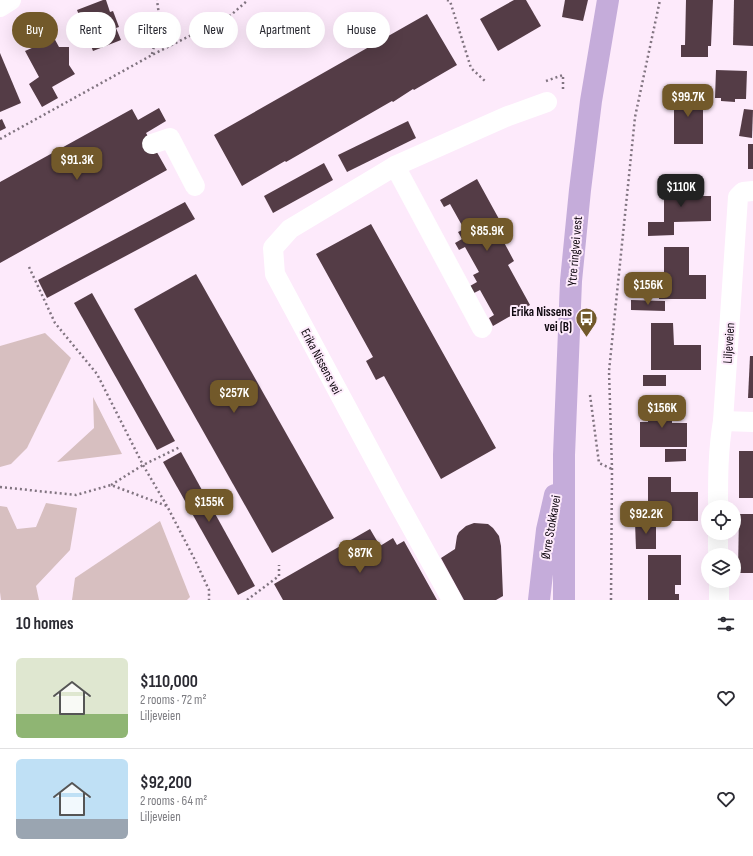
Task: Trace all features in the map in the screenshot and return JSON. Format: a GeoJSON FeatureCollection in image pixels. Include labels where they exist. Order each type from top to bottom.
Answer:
{"type":"FeatureCollection","features":[{"type":"Feature","properties":{"kind":"main road","name":"Ytre ringvei vest"},"geometry":{"type":"LineString","coordinates":[[564,600],[564,455],[571,281],[590,108],[608,0]]}},
{"type":"Feature","properties":{"kind":"main road","name":"Øvre Stokkavei"},"geometry":{"type":"LineString","coordinates":[[539,600],[547,530],[564,455]]}},
{"type":"Feature","properties":{"kind":"street"},"geometry":{"type":"LineString","coordinates":[[0,7],[12,0]]}},
{"type":"Feature","properties":{"kind":"street","name":"Erika Nissens vei"},"geometry":{"type":"LineString","coordinates":[[452,600],[275,274],[273,248],[290,229],[395,166],[508,116],[547,102]]}},
{"type":"Feature","properties":{"kind":"street"},"geometry":{"type":"LineString","coordinates":[[152,144],[170,138],[195,186]]}},
{"type":"Feature","properties":{"kind":"street"},"geometry":{"type":"LineString","coordinates":[[395,166],[482,328]]}},
{"type":"Feature","properties":{"kind":"street","name":"Liljeveien"},"geometry":{"type":"LineString","coordinates":[[718,500],[718,466],[723,421],[738,196],[743,192],[753,191]]}},
{"type":"Feature","properties":{"kind":"street"},"geometry":{"type":"LineString","coordinates":[[723,421],[753,422]]}},
{"type":"Feature","properties":{"kind":"street"},"geometry":{"type":"LineString","coordinates":[[719,588],[719,600]]}},
{"type":"Feature","properties":{"kind":"path"},"geometry":{"type":"LineString","coordinates":[[152,55],[160,23],[157,0]]}},
{"type":"Feature","properties":{"kind":"path"},"geometry":{"type":"LineString","coordinates":[[0,139],[152,55],[231,15],[248,0]]}},
{"type":"Feature","properties":{"kind":"path"},"geometry":{"type":"LineString","coordinates":[[449,0],[471,68],[486,82]]}},
{"type":"Feature","properties":{"kind":"path"},"geometry":{"type":"LineString","coordinates":[[611,600],[612,470],[609,371],[636,117],[660,0]]}},
{"type":"Feature","properties":{"kind":"path"},"geometry":{"type":"LineString","coordinates":[[29,267],[55,323],[97,374],[143,465],[167,506],[209,590],[208,600]]}},
{"type":"Feature","properties":{"kind":"path"},"geometry":{"type":"LineString","coordinates":[[590,389],[599,463],[612,470]]}},
{"type":"Feature","properties":{"kind":"path"},"geometry":{"type":"LineString","coordinates":[[0,487],[76,495],[111,485],[143,465],[180,447]]}},
{"type":"Feature","properties":{"kind":"path"},"geometry":{"type":"LineString","coordinates":[[111,485],[167,506]]}},
{"type":"Feature","properties":{"kind":"path"},"geometry":{"type":"LineString","coordinates":[[247,600],[279,576],[279,565]]}},
{"type":"Feature","properties":{"kind":"shaded area"},"geometry":{"type":"Polygon","coordinates":[[[45,333],[71,358],[27,448],[11,464],[0,467],[0,346],[45,333]]]}},
{"type":"Feature","properties":{"kind":"shaded area"},"geometry":{"type":"Polygon","coordinates":[[[93,397],[122,454],[57,462],[94,428],[93,397]]]}},
{"type":"Feature","properties":{"kind":"shaded area"},"geometry":{"type":"Polygon","coordinates":[[[46,503],[77,508],[70,550],[36,586],[39,600],[1,600],[0,506],[7,507],[17,529],[36,527],[46,503]]]}},
{"type":"Feature","properties":{"kind":"shaded area"},"geometry":{"type":"Polygon","coordinates":[[[160,521],[190,597],[187,600],[72,600],[75,578],[160,521]]]}},
{"type":"Feature","properties":{"kind":"building"},"geometry":{"type":"Polygon","coordinates":[[[106,0],[110,12],[78,12],[77,10],[106,0]]]}},
{"type":"Feature","properties":{"kind":"building"},"geometry":{"type":"Polygon","coordinates":[[[514,0],[526,0],[541,26],[498,51],[480,19],[514,0]]]}},
{"type":"Feature","properties":{"kind":"building"},"geometry":{"type":"Polygon","coordinates":[[[565,0],[588,0],[583,21],[562,17],[565,0]]]}},
{"type":"Feature","properties":{"kind":"building"},"geometry":{"type":"Polygon","coordinates":[[[686,0],[713,0],[711,46],[708,46],[708,57],[681,57],[681,45],[685,45],[686,0]]]}},
{"type":"Feature","properties":{"kind":"building"},"geometry":{"type":"Polygon","coordinates":[[[734,0],[753,0],[753,46],[733,45],[734,0]]]}},
{"type":"Feature","properties":{"kind":"building"},"geometry":{"type":"Polygon","coordinates":[[[427,14],[457,65],[242,186],[214,135],[367,48],[390,48],[390,35],[427,14]]]}},
{"type":"Feature","properties":{"kind":"building"},"geometry":{"type":"Polygon","coordinates":[[[116,19],[119,27],[116,28],[116,19]]]}},
{"type":"Feature","properties":{"kind":"building"},"geometry":{"type":"Polygon","coordinates":[[[116,28],[121,40],[116,42],[116,28]]]}},
{"type":"Feature","properties":{"kind":"building"},"geometry":{"type":"Polygon","coordinates":[[[58,45],[59,47],[69,48],[69,65],[75,74],[52,87],[58,98],[42,107],[29,84],[39,77],[25,51],[32,48],[58,48],[58,45]]]}},
{"type":"Feature","properties":{"kind":"building"},"geometry":{"type":"Polygon","coordinates":[[[92,48],[101,48],[93,51],[92,48]]]}},
{"type":"Feature","properties":{"kind":"building"},"geometry":{"type":"Polygon","coordinates":[[[0,53],[21,103],[0,112],[0,53]]]}},
{"type":"Feature","properties":{"kind":"building"},"geometry":{"type":"Polygon","coordinates":[[[716,70],[747,71],[746,99],[735,99],[735,102],[721,101],[721,98],[715,98],[716,70]]]}},
{"type":"Feature","properties":{"kind":"building"},"geometry":{"type":"Polygon","coordinates":[[[674,91],[703,91],[703,144],[674,144],[674,91]]]}},
{"type":"Feature","properties":{"kind":"building"},"geometry":{"type":"Polygon","coordinates":[[[159,108],[166,121],[146,133],[167,170],[0,263],[0,182],[132,109],[138,120],[159,108]]]}},
{"type":"Feature","properties":{"kind":"building"},"geometry":{"type":"Polygon","coordinates":[[[744,109],[753,110],[752,138],[739,136],[744,109]]]}},
{"type":"Feature","properties":{"kind":"building"},"geometry":{"type":"Polygon","coordinates":[[[2,119],[6,128],[0,131],[0,120],[2,119]]]}},
{"type":"Feature","properties":{"kind":"building"},"geometry":{"type":"Polygon","coordinates":[[[408,121],[416,138],[347,172],[338,155],[408,121]]]}},
{"type":"Feature","properties":{"kind":"building"},"geometry":{"type":"Polygon","coordinates":[[[748,144],[753,144],[753,169],[748,169],[748,144]]]}},
{"type":"Feature","properties":{"kind":"building"},"geometry":{"type":"Polygon","coordinates":[[[324,163],[333,180],[273,213],[264,196],[324,163]]]}},
{"type":"Feature","properties":{"kind":"building"},"geometry":{"type":"Polygon","coordinates":[[[477,179],[499,219],[493,222],[514,261],[508,265],[530,305],[493,326],[489,318],[494,315],[480,290],[474,293],[470,286],[477,282],[473,275],[479,272],[465,247],[459,250],[455,243],[462,239],[458,232],[464,229],[450,204],[444,207],[440,200],[477,179]]]}},
{"type":"Feature","properties":{"kind":"building"},"geometry":{"type":"Polygon","coordinates":[[[664,182],[696,182],[696,196],[711,196],[711,221],[674,222],[674,235],[648,236],[648,222],[664,222],[664,182]]]}},
{"type":"Feature","properties":{"kind":"building"},"geometry":{"type":"Polygon","coordinates":[[[185,202],[195,219],[47,298],[38,280],[185,202]]]}},
{"type":"Feature","properties":{"kind":"building"},"geometry":{"type":"Polygon","coordinates":[[[371,224],[496,448],[441,479],[384,376],[376,380],[366,361],[373,357],[316,254],[371,224]]]}},
{"type":"Feature","properties":{"kind":"building"},"geometry":{"type":"Polygon","coordinates":[[[664,247],[689,247],[689,275],[706,275],[706,299],[659,299],[659,274],[664,275],[664,247]]]}},
{"type":"Feature","properties":{"kind":"building"},"geometry":{"type":"Polygon","coordinates":[[[196,274],[334,518],[272,553],[134,309],[196,274]]]}},
{"type":"Feature","properties":{"kind":"building"},"geometry":{"type":"Polygon","coordinates":[[[92,293],[175,441],[157,450],[74,303],[92,293]]]}},
{"type":"Feature","properties":{"kind":"building"},"geometry":{"type":"Polygon","coordinates":[[[631,300],[665,301],[665,311],[631,310],[631,300]]]}},
{"type":"Feature","properties":{"kind":"building"},"geometry":{"type":"Polygon","coordinates":[[[651,323],[673,323],[674,345],[701,345],[701,370],[651,370],[651,323]]]}},
{"type":"Feature","properties":{"kind":"building"},"geometry":{"type":"Polygon","coordinates":[[[750,356],[753,356],[753,398],[748,398],[750,356]]]}},
{"type":"Feature","properties":{"kind":"building"},"geometry":{"type":"Polygon","coordinates":[[[643,375],[666,375],[666,386],[643,386],[643,375]]]}},
{"type":"Feature","properties":{"kind":"building"},"geometry":{"type":"Polygon","coordinates":[[[647,406],[672,406],[672,423],[687,423],[687,447],[640,447],[640,422],[648,422],[647,406]]]}},
{"type":"Feature","properties":{"kind":"building"},"geometry":{"type":"Polygon","coordinates":[[[665,449],[686,449],[686,461],[665,462],[665,449]]]}},
{"type":"Feature","properties":{"kind":"building"},"geometry":{"type":"Polygon","coordinates":[[[739,451],[753,451],[753,498],[739,498],[739,451]]]}},
{"type":"Feature","properties":{"kind":"building"},"geometry":{"type":"Polygon","coordinates":[[[181,452],[255,586],[238,595],[163,462],[181,452]]]}},
{"type":"Feature","properties":{"kind":"building"},"geometry":{"type":"Polygon","coordinates":[[[648,477],[671,477],[671,492],[698,492],[698,521],[648,521],[648,477]]]}},
{"type":"Feature","properties":{"kind":"building"},"geometry":{"type":"Polygon","coordinates":[[[741,514],[753,514],[753,573],[741,573],[741,548],[738,548],[739,540],[741,540],[741,514]]]}},
{"type":"Feature","properties":{"kind":"building"},"geometry":{"type":"Polygon","coordinates":[[[635,522],[656,522],[656,549],[636,549],[635,522]]]}},
{"type":"Feature","properties":{"kind":"building"},"geometry":{"type":"Polygon","coordinates":[[[474,523],[488,524],[499,536],[501,546],[503,596],[496,600],[464,600],[441,558],[455,549],[459,532],[466,526],[474,523]]]}},
{"type":"Feature","properties":{"kind":"building"},"geometry":{"type":"Polygon","coordinates":[[[370,529],[380,546],[393,538],[397,545],[404,541],[437,600],[283,600],[274,584],[370,529]]]}},
{"type":"Feature","properties":{"kind":"building"},"geometry":{"type":"Polygon","coordinates":[[[648,555],[681,555],[681,585],[675,585],[675,594],[679,594],[679,600],[648,600],[648,555]]]}},
{"type":"Feature","properties":{"kind":"place","name":"Erika Nissens vei (B)"},"geometry":{"type":"Point","coordinates":[587,338]}}]}
